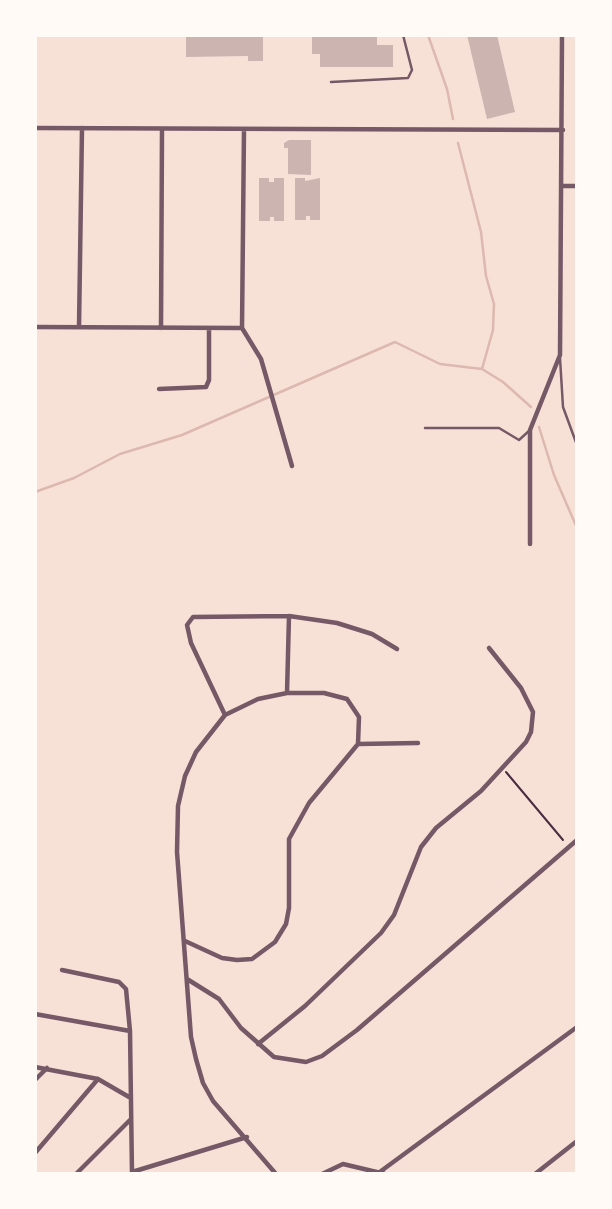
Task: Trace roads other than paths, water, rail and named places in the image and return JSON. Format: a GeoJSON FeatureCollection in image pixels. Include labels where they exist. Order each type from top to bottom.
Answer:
{"type":"FeatureCollection","features":[{"type":"Feature","properties":{"kind":"street"},"geometry":{"type":"LineString","coordinates":[[530,544],[530,430],[560,355],[562,35]]}},
{"type":"Feature","properties":{"kind":"street"},"geometry":{"type":"LineString","coordinates":[[35,128],[563,130]]}},
{"type":"Feature","properties":{"kind":"street"},"geometry":{"type":"LineString","coordinates":[[79,327],[82,128]]}},
{"type":"Feature","properties":{"kind":"street"},"geometry":{"type":"LineString","coordinates":[[162,129],[162,328]]}},
{"type":"Feature","properties":{"kind":"street"},"geometry":{"type":"LineString","coordinates":[[244,129],[242,328],[256,348],[292,466]]}},
{"type":"Feature","properties":{"kind":"street"},"geometry":{"type":"LineString","coordinates":[[563,186],[577,186]]}},
{"type":"Feature","properties":{"kind":"street"},"geometry":{"type":"LineString","coordinates":[[35,327],[242,328]]}},
{"type":"Feature","properties":{"kind":"street"},"geometry":{"type":"LineString","coordinates":[[159,389],[206,387],[209,380],[209,328]]}},
{"type":"Feature","properties":{"kind":"street"},"geometry":{"type":"LineString","coordinates":[[287,694],[289,616]]}},
{"type":"Feature","properties":{"kind":"street"},"geometry":{"type":"LineString","coordinates":[[225,715],[191,643],[189,621],[193,617],[289,616],[358,628],[397,649]]}},
{"type":"Feature","properties":{"kind":"street"},"geometry":{"type":"LineString","coordinates":[[258,1044],[305,1006],[381,933],[394,915],[421,847],[436,828],[503,768],[526,743],[534,720],[521,688],[489,648]]}},
{"type":"Feature","properties":{"kind":"street"},"geometry":{"type":"LineString","coordinates":[[185,941],[222,958],[237,960],[252,959],[275,942],[286,924],[289,908],[289,839],[309,803],[358,744],[359,717],[347,699],[324,693],[287,694],[258,699],[225,715],[196,752],[185,776],[178,806],[177,852],[191,1037],[203,1083],[213,1101],[247,1137],[276,1174]]}},
{"type":"Feature","properties":{"kind":"street"},"geometry":{"type":"LineString","coordinates":[[358,744],[418,743]]}},
{"type":"Feature","properties":{"kind":"street"},"geometry":{"type":"LineString","coordinates":[[187,979],[219,999],[258,1044],[274,1057],[287,1062],[306,1062],[323,1056],[357,1030],[577,840]]}},
{"type":"Feature","properties":{"kind":"street"},"geometry":{"type":"LineString","coordinates":[[62,970],[123,985],[130,1031],[132,1173],[247,1137]]}},
{"type":"Feature","properties":{"kind":"street"},"geometry":{"type":"LineString","coordinates":[[35,1014],[130,1031]]}},
{"type":"Feature","properties":{"kind":"street"},"geometry":{"type":"LineString","coordinates":[[378,1173],[577,1027]]}},
{"type":"Feature","properties":{"kind":"street"},"geometry":{"type":"LineString","coordinates":[[35,1067],[97,1079],[130,1098]]}},
{"type":"Feature","properties":{"kind":"street"},"geometry":{"type":"LineString","coordinates":[[35,1080],[47,1068]]}},
{"type":"Feature","properties":{"kind":"street"},"geometry":{"type":"LineString","coordinates":[[35,1153],[97,1079]]}},
{"type":"Feature","properties":{"kind":"street"},"geometry":{"type":"LineString","coordinates":[[76,1174],[131,1119]]}},
{"type":"Feature","properties":{"kind":"street"},"geometry":{"type":"LineString","coordinates":[[535,1174],[577,1141]]}},
{"type":"Feature","properties":{"kind":"street"},"geometry":{"type":"LineString","coordinates":[[322,1174],[343,1164],[385,1174]]}},
{"type":"Feature","properties":{"kind":"lane"},"geometry":{"type":"LineString","coordinates":[[331,82],[408,78],[412,70],[403,35]]}},
{"type":"Feature","properties":{"kind":"lane"},"geometry":{"type":"LineString","coordinates":[[560,355],[563,407],[571,436],[577,445]]}},
{"type":"Feature","properties":{"kind":"lane"},"geometry":{"type":"LineString","coordinates":[[425,428],[499,428],[519,440],[530,430]]}},
{"type":"Feature","properties":{"kind":"waterway"},"geometry":{"type":"LineString","coordinates":[[428,35],[447,89],[453,119]]}},
{"type":"Feature","properties":{"kind":"waterway"},"geometry":{"type":"LineString","coordinates":[[458,143],[481,232],[486,276],[494,304],[493,330],[482,369]]}},
{"type":"Feature","properties":{"kind":"waterway"},"geometry":{"type":"LineString","coordinates":[[35,492],[74,478],[120,454],[182,435],[395,342],[440,364],[482,369],[503,382],[531,407]]}},
{"type":"Feature","properties":{"kind":"waterway"},"geometry":{"type":"LineString","coordinates":[[539,427],[554,475],[577,528]]}}]}
